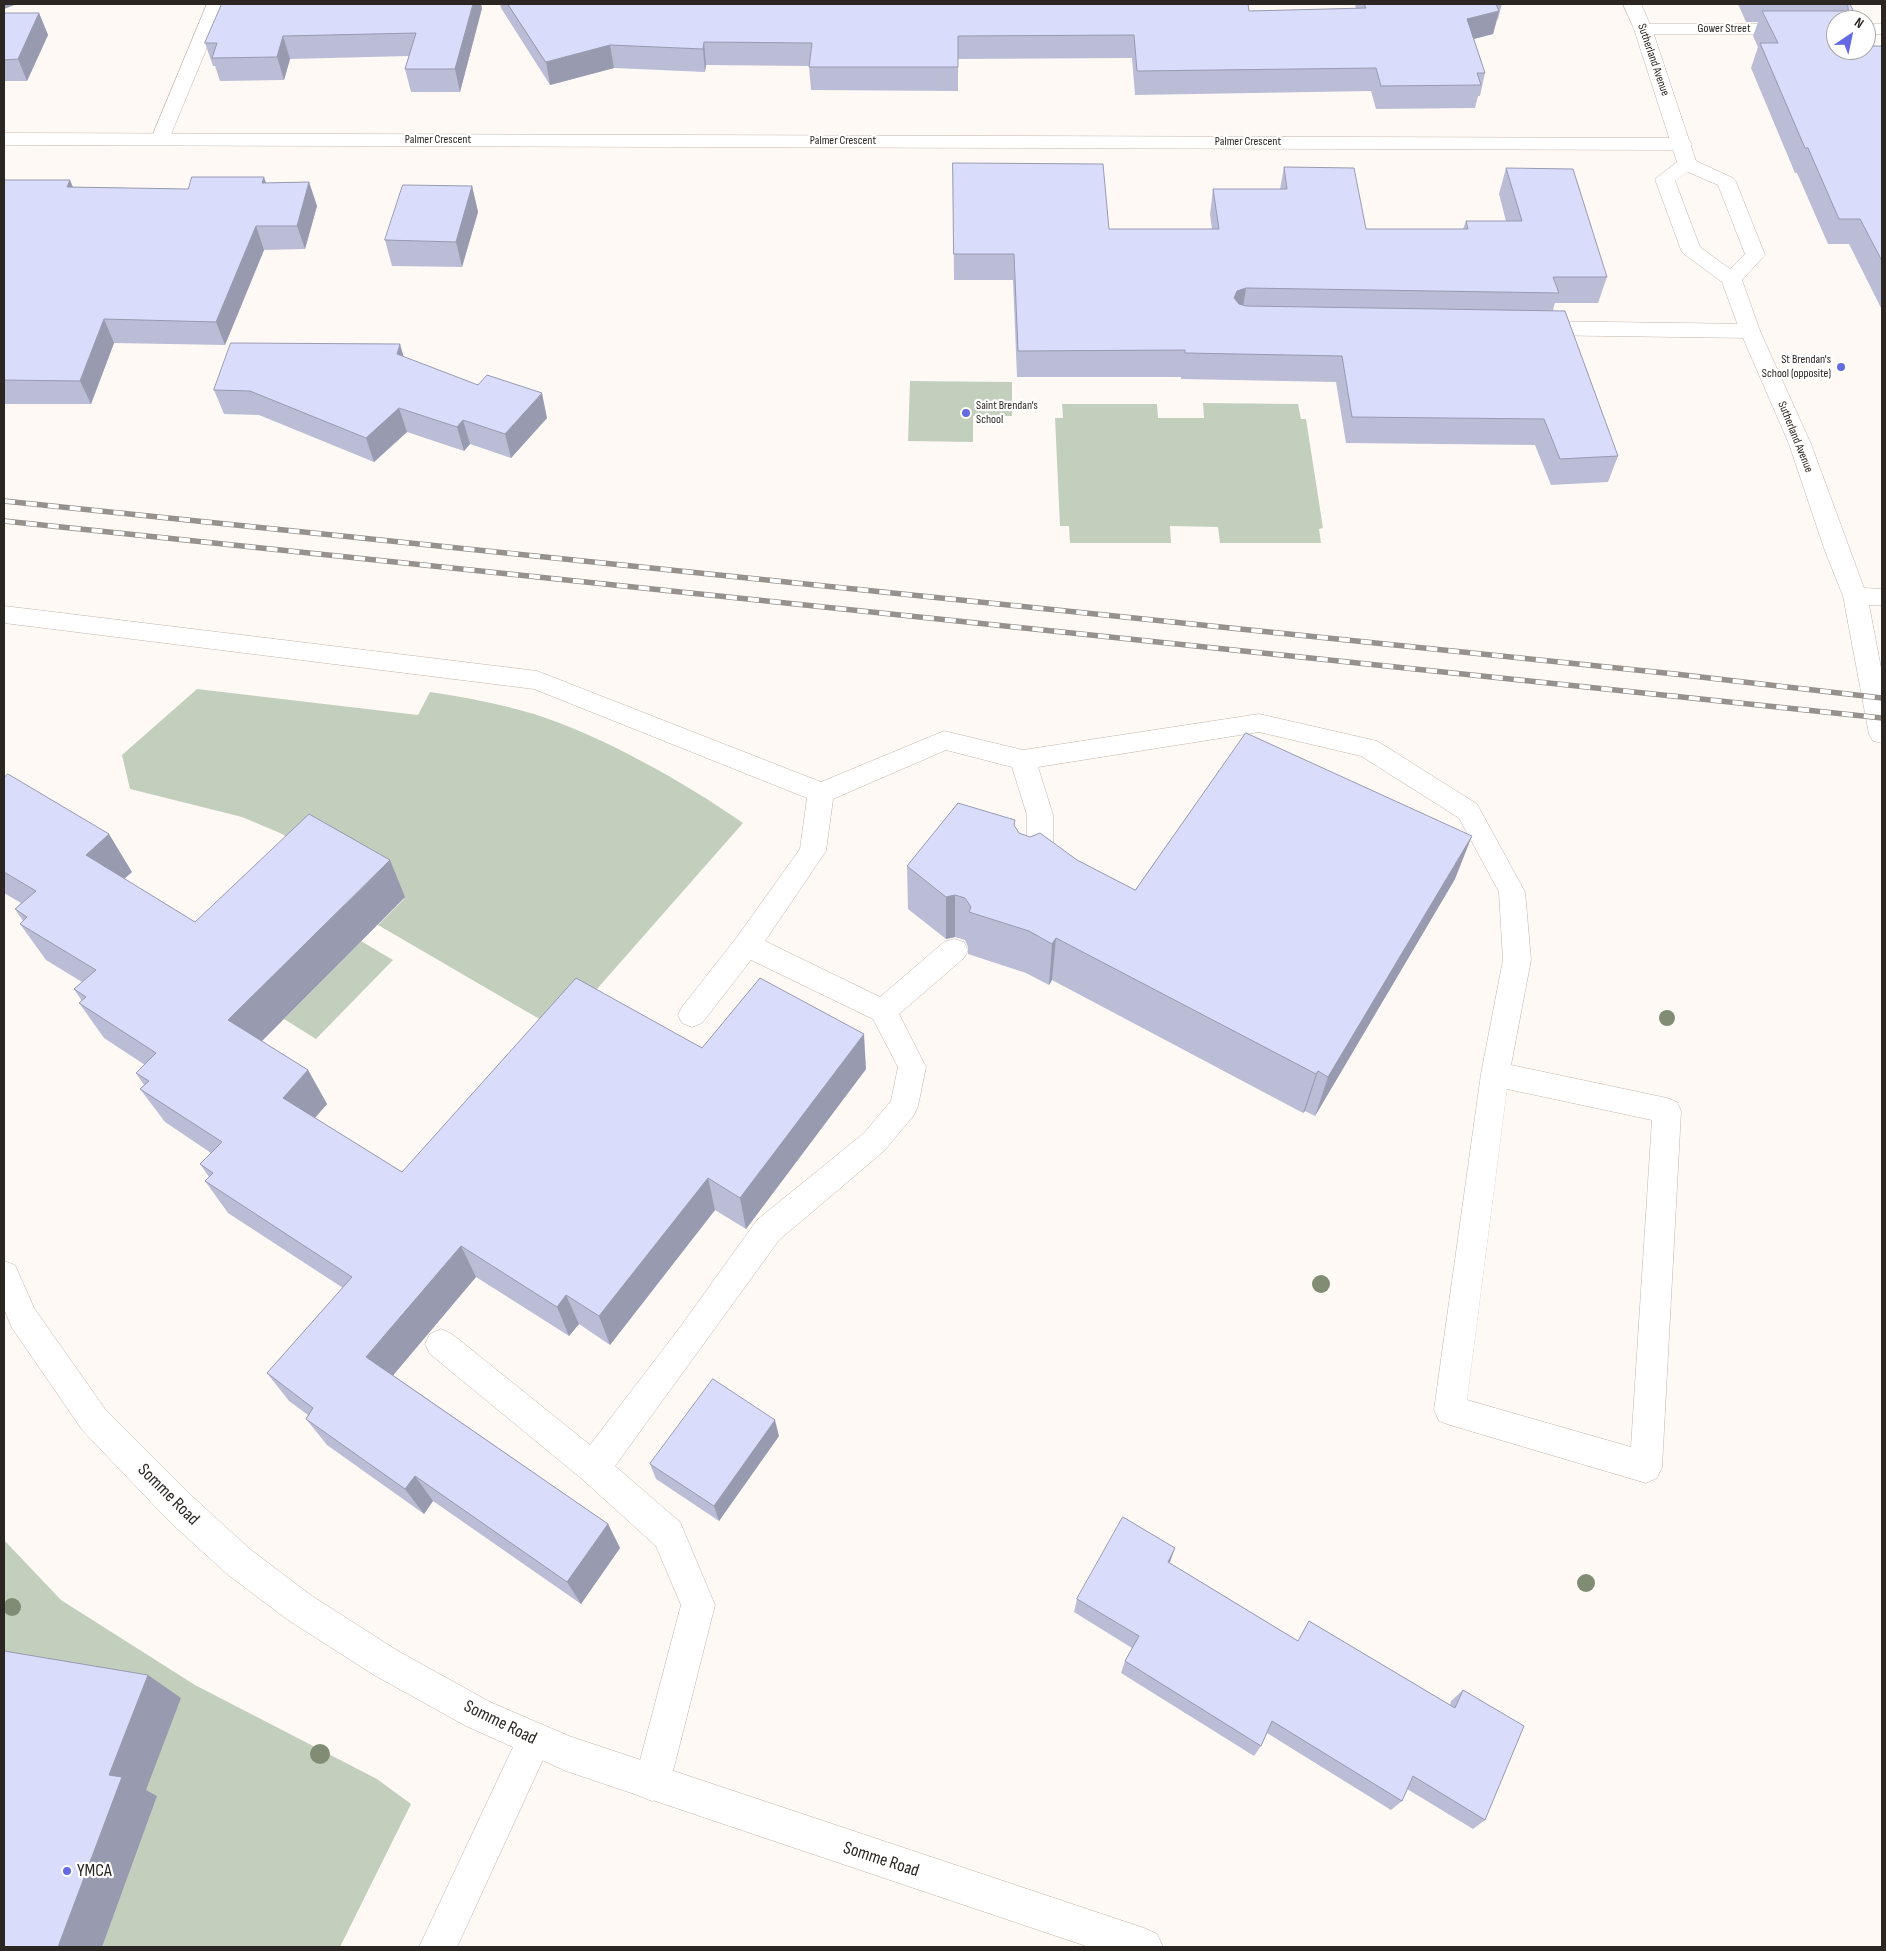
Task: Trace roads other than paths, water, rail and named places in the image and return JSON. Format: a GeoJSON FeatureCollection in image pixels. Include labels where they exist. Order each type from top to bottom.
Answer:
{"type":"FeatureCollection","features":[{"type":"Feature","properties":{"kind":"street"},"geometry":{"type":"LineString","coordinates":[[160,139],[216,4]]}},
{"type":"Feature","properties":{"kind":"street","name":"Sutherland Avenue"},"geometry":{"type":"LineString","coordinates":[[1632,4],[1643,29],[1687,164]]}},
{"type":"Feature","properties":{"kind":"street","name":"Gower Street"},"geometry":{"type":"LineString","coordinates":[[1643,29],[1826,29]]}},
{"type":"Feature","properties":{"kind":"street","name":"Palmer Crescent"},"geometry":{"type":"LineString","coordinates":[[4,139],[1682,144]]}},
{"type":"Feature","properties":{"kind":"street"},"geometry":{"type":"LineString","coordinates":[[1687,164],[1726,182],[1755,254],[1731,279],[1691,250],[1665,178],[1687,164]]}},
{"type":"Feature","properties":{"kind":"street","name":"Sutherland Avenue"},"geometry":{"type":"LineString","coordinates":[[1731,279],[1750,331],[1800,444],[1837,552],[1855,596],[1882,734]]}},
{"type":"Feature","properties":{"kind":"street"},"geometry":{"type":"LineString","coordinates":[[1516,328],[1750,331]]}},
{"type":"Feature","properties":{"kind":"street"},"geometry":{"type":"LineString","coordinates":[[1855,596],[1882,597]]}},
{"type":"Feature","properties":{"kind":"street"},"geometry":{"type":"LineString","coordinates":[[4,614],[537,680],[821,792],[944,740],[1023,760],[1259,723],[1368,748],[1468,811],[1512,892],[1517,960],[1495,1074],[1450,1410],[1646,1466],[1667,1111],[1495,1074]]}},
{"type":"Feature","properties":{"kind":"street"},"geometry":{"type":"LineString","coordinates":[[1023,760],[1040,815],[1040,842],[1026,868]]}},
{"type":"Feature","properties":{"kind":"street"},"geometry":{"type":"LineString","coordinates":[[692,1015],[747,945],[813,851],[821,792]]}},
{"type":"Feature","properties":{"kind":"street"},"geometry":{"type":"LineString","coordinates":[[594,1468],[768,1230],[874,1142],[904,1106],[912,1067],[883,1011],[747,945]]}},
{"type":"Feature","properties":{"kind":"street"},"geometry":{"type":"LineString","coordinates":[[883,1011],[954,950]]}},
{"type":"Feature","properties":{"kind":"street","name":"Somme Road"},"geometry":{"type":"LineString","coordinates":[[4,1275],[23,1318],[94,1420],[182,1510],[239,1562],[300,1608],[386,1663],[478,1714],[534,1740],[652,1783],[1144,1947]]}},
{"type":"Feature","properties":{"kind":"street"},"geometry":{"type":"LineString","coordinates":[[441,1344],[594,1468],[668,1534],[698,1605],[652,1783]]}},
{"type":"Feature","properties":{"kind":"street"},"geometry":{"type":"LineString","coordinates":[[438,1947],[534,1740]]}},
{"type":"Feature","properties":{"kind":"railway"},"geometry":{"type":"LineString","coordinates":[[4,501],[1675,674],[1882,698]]}},
{"type":"Feature","properties":{"kind":"railway"},"geometry":{"type":"LineString","coordinates":[[4,521],[1882,718]]}},
{"type":"Feature","properties":{"kind":"place","name":"St Brendan's School (opposite)"},"geometry":{"type":"Point","coordinates":[1841,367]}},
{"type":"Feature","properties":{"kind":"place","name":"Saint Brendan's School"},"geometry":{"type":"Point","coordinates":[966,413]}},
{"type":"Feature","properties":{"kind":"place","name":"YMCA"},"geometry":{"type":"Point","coordinates":[67,1871]}}]}
